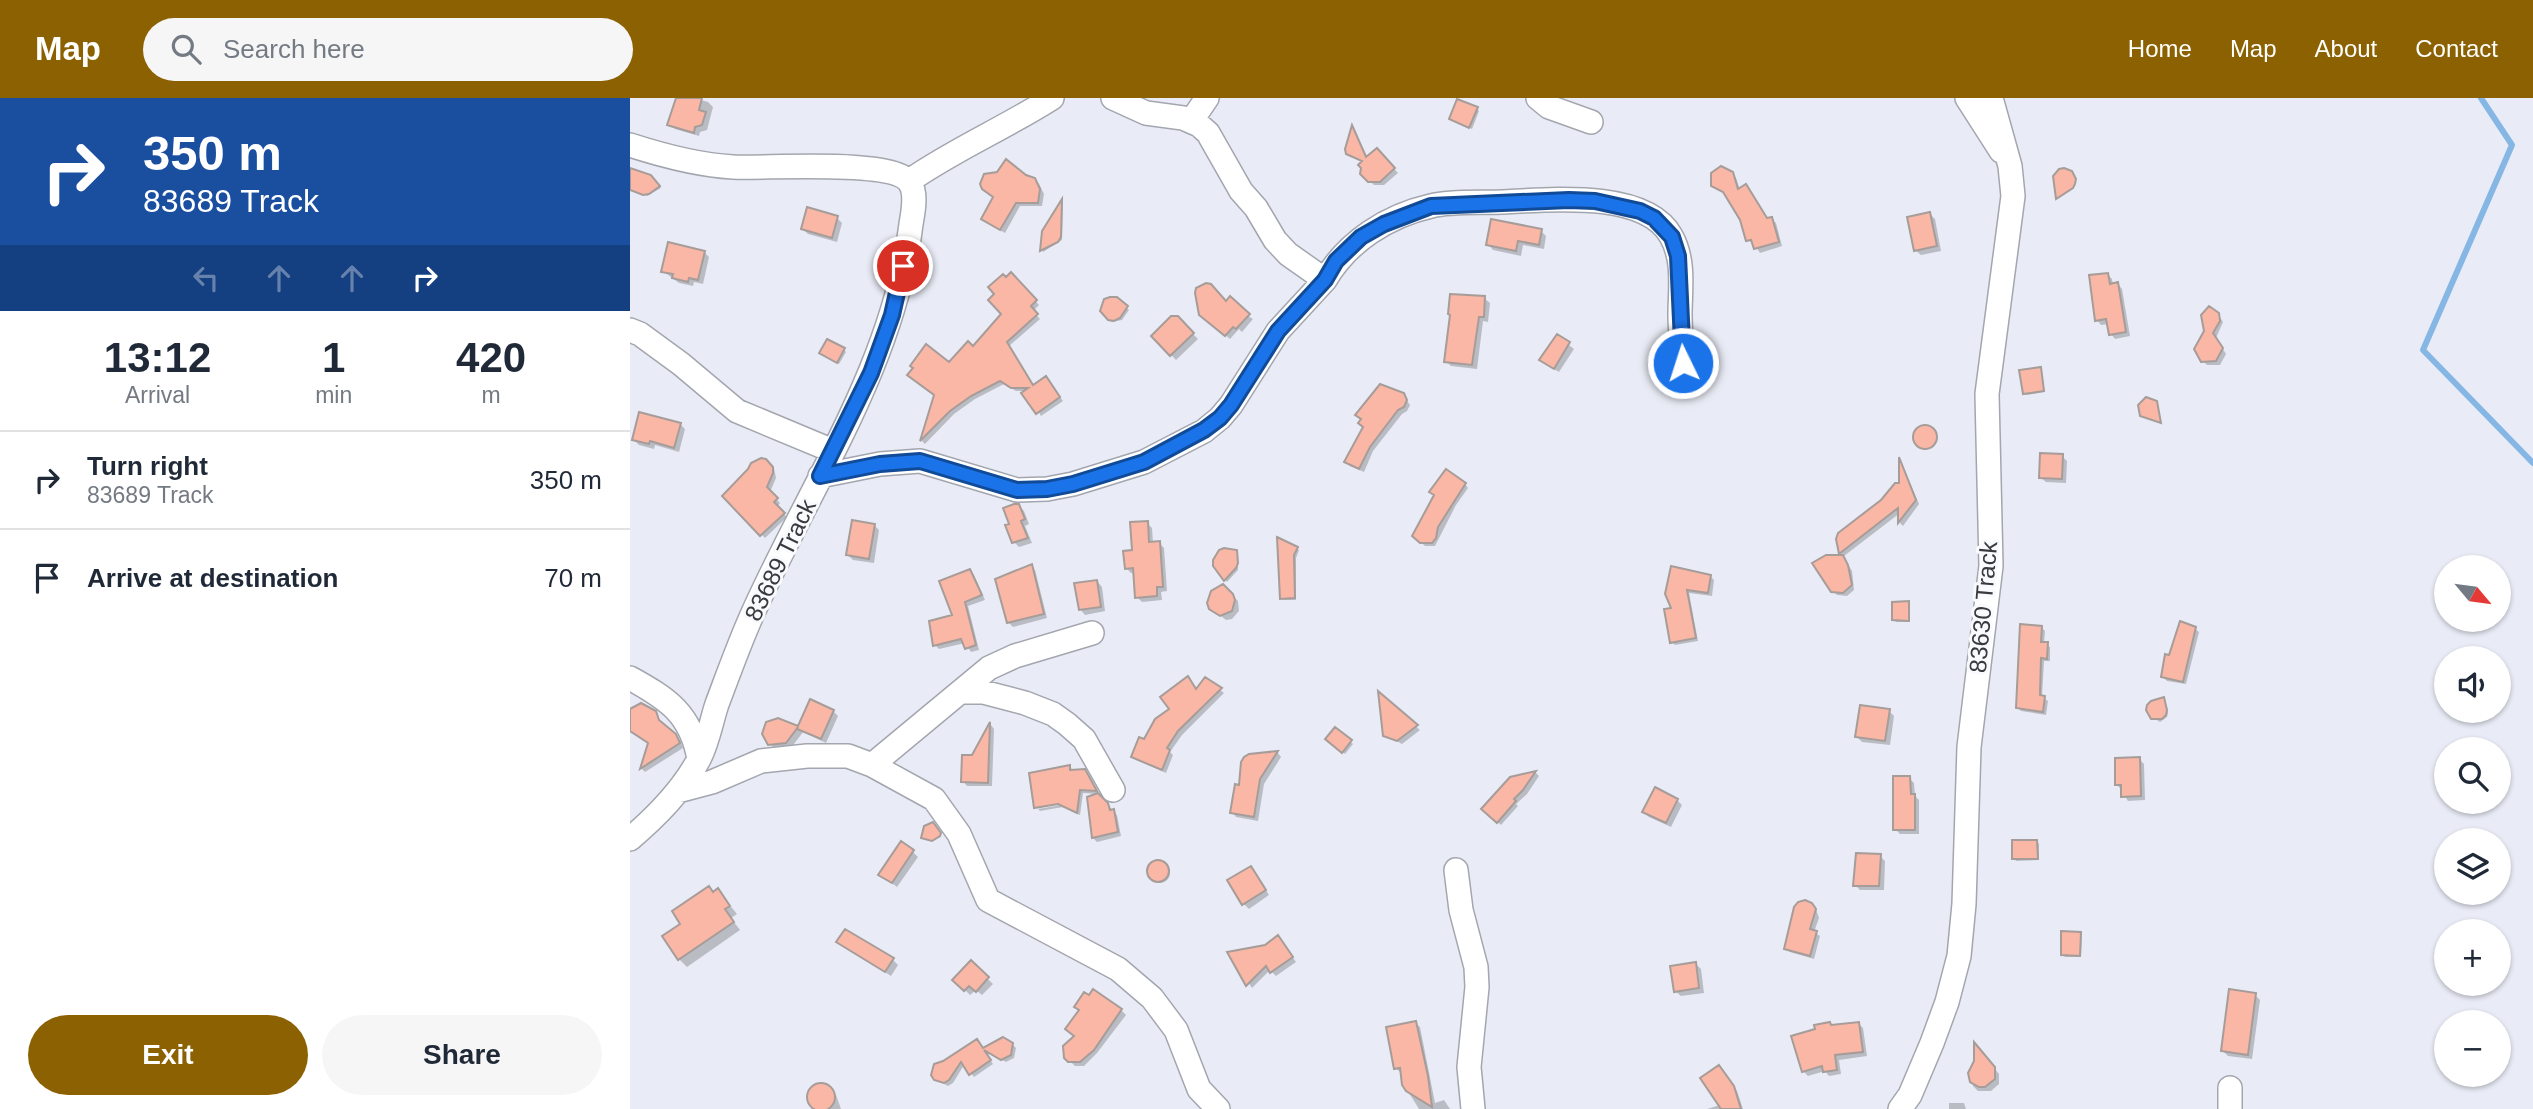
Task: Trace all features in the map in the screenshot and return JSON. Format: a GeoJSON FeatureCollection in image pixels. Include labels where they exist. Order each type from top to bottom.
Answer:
{"type":"FeatureCollection","features":[{"type":"Feature","properties":{"kind":"street"},"geometry":{"type":"LineString","coordinates":[[630,145],[690,162],[734,167],[870,168],[899,175],[909,181],[967,144],[1024,116],[1052,98]]}},
{"type":"Feature","properties":{"kind":"street"},"geometry":{"type":"LineString","coordinates":[[1113,98],[1146,113],[1192,120],[1208,133],[1241,191],[1256,208],[1276,240],[1288,254],[1325,280]]}},
{"type":"Feature","properties":{"kind":"street"},"geometry":{"type":"LineString","coordinates":[[1192,120],[1207,98]]}},
{"type":"Feature","properties":{"kind":"street"},"geometry":{"type":"LineString","coordinates":[[1538,98],[1549,107],[1591,122]]}},
{"type":"Feature","properties":{"kind":"street"},"geometry":{"type":"LineString","coordinates":[[1968,98],[2010,166]]}},
{"type":"Feature","properties":{"kind":"street","name":"83630 Track"},"geometry":{"type":"LineString","coordinates":[[1900,1109],[1910,1095],[1947,1002],[1959,956],[1964,904],[1969,747],[1991,566],[1986,394],[2013,196],[2010,166],[1991,98]]}},
{"type":"Feature","properties":{"kind":"street","name":"83689 Track"},"geometry":{"type":"LineString","coordinates":[[630,839],[655,817],[678,791],[699,759],[751,617],[871,373],[892,315],[909,243],[913,192],[909,181]]}},
{"type":"Feature","properties":{"kind":"street"},"geometry":{"type":"LineString","coordinates":[[820,476],[880,464],[920,461],[1017,490],[1047,489],[1073,484],[1144,462],[1204,430],[1220,418],[1278,331],[1325,280],[1336,261],[1361,237],[1384,224],[1431,206],[1595,201],[1640,211],[1654,218],[1672,237],[1678,256],[1683,363]]}},
{"type":"Feature","properties":{"kind":"street"},"geometry":{"type":"LineString","coordinates":[[630,330],[640,334],[681,364],[737,411],[833,451]]}},
{"type":"Feature","properties":{"kind":"street"},"geometry":{"type":"LineString","coordinates":[[872,765],[989,668],[1015,656],[1092,633]]}},
{"type":"Feature","properties":{"kind":"street"},"geometry":{"type":"LineString","coordinates":[[630,678],[666,700],[684,718],[695,738],[699,759]]}},
{"type":"Feature","properties":{"kind":"street"},"geometry":{"type":"LineString","coordinates":[[960,692],[983,692],[1054,714],[1084,739],[1113,790]]}},
{"type":"Feature","properties":{"kind":"street"},"geometry":{"type":"LineString","coordinates":[[678,791],[712,782],[761,761],[807,756],[848,756],[872,765],[934,800],[959,834],[988,900],[1118,969],[1152,998],[1176,1030],[1199,1089],[1218,1109]]}},
{"type":"Feature","properties":{"kind":"street"},"geometry":{"type":"LineString","coordinates":[[1457,870],[1461,910],[1476,967],[1477,987],[1469,1067],[1473,1109]]}},
{"type":"Feature","properties":{"kind":"building"},"geometry":{"type":"Polygon","coordinates":[[[676,98],[702,98],[699,110],[706,112],[702,125],[695,127],[694,133],[667,125],[676,98]]]}},
{"type":"Feature","properties":{"kind":"building"},"geometry":{"type":"Polygon","coordinates":[[[1457,99],[1478,107],[1469,128],[1449,119],[1457,99]]]}},
{"type":"Feature","properties":{"kind":"building"},"geometry":{"type":"Polygon","coordinates":[[[1352,125],[1366,157],[1377,148],[1395,168],[1380,182],[1368,182],[1360,174],[1361,168],[1358,165],[1362,161],[1346,154],[1352,125]]]}},
{"type":"Feature","properties":{"kind":"building"},"geometry":{"type":"Polygon","coordinates":[[[1006,159],[1026,175],[1035,178],[1040,189],[1038,203],[1016,203],[1000,230],[981,219],[993,197],[982,189],[980,184],[984,174],[997,172],[1006,159]]]}},
{"type":"Feature","properties":{"kind":"building"},"geometry":{"type":"Polygon","coordinates":[[[1721,166],[1733,172],[1738,189],[1746,184],[1767,218],[1772,217],[1779,242],[1754,249],[1751,240],[1746,241],[1740,220],[1723,192],[1711,186],[1711,173],[1721,166]]]}},
{"type":"Feature","properties":{"kind":"building"},"geometry":{"type":"Polygon","coordinates":[[[630,168],[651,175],[660,186],[643,195],[630,190],[630,168]]]}},
{"type":"Feature","properties":{"kind":"building"},"geometry":{"type":"Polygon","coordinates":[[[2059,169],[2072,171],[2075,184],[2056,199],[2053,176],[2059,169]]]}},
{"type":"Feature","properties":{"kind":"building"},"geometry":{"type":"Polygon","coordinates":[[[1062,199],[1061,237],[1058,242],[1040,251],[1042,231],[1062,199]]]}},
{"type":"Feature","properties":{"kind":"building"},"geometry":{"type":"Polygon","coordinates":[[[807,207],[838,216],[832,238],[801,229],[807,207]]]}},
{"type":"Feature","properties":{"kind":"building"},"geometry":{"type":"Polygon","coordinates":[[[1930,212],[1937,246],[1914,251],[1907,217],[1930,212]]]}},
{"type":"Feature","properties":{"kind":"building"},"geometry":{"type":"Polygon","coordinates":[[[1491,219],[1542,229],[1539,245],[1518,241],[1516,251],[1486,245],[1491,219]]]}},
{"type":"Feature","properties":{"kind":"building"},"geometry":{"type":"Polygon","coordinates":[[[668,242],[705,251],[698,280],[689,278],[688,282],[672,278],[673,274],[661,272],[668,242]]]}},
{"type":"Feature","properties":{"kind":"building"},"geometry":{"type":"Polygon","coordinates":[[[1011,272],[1037,300],[1031,306],[1038,314],[1007,342],[1033,385],[1046,376],[1060,397],[1036,414],[1021,393],[1028,388],[1011,388],[1000,381],[950,411],[920,441],[934,395],[907,375],[913,368],[910,366],[926,344],[949,362],[968,341],[973,346],[1001,314],[988,300],[994,294],[988,287],[1003,274],[1006,277],[1011,272]]]}},
{"type":"Feature","properties":{"kind":"building"},"geometry":{"type":"Polygon","coordinates":[[[2108,273],[2110,284],[2118,282],[2126,332],[2109,335],[2106,319],[2095,321],[2089,275],[2108,273]]]}},
{"type":"Feature","properties":{"kind":"building"},"geometry":{"type":"Polygon","coordinates":[[[1206,283],[1211,284],[1226,301],[1230,296],[1250,314],[1225,336],[1199,315],[1196,288],[1206,283]]]}},
{"type":"Feature","properties":{"kind":"building"},"geometry":{"type":"Polygon","coordinates":[[[1450,294],[1485,296],[1484,317],[1479,317],[1472,365],[1444,362],[1450,294]]]}},
{"type":"Feature","properties":{"kind":"building"},"geometry":{"type":"Polygon","coordinates":[[[1117,297],[1128,306],[1120,318],[1114,321],[1108,320],[1100,311],[1104,299],[1117,297]]]}},
{"type":"Feature","properties":{"kind":"building"},"geometry":{"type":"Polygon","coordinates":[[[2209,306],[2219,313],[2220,321],[2213,333],[2223,348],[2216,361],[2201,362],[2194,349],[2204,331],[2201,315],[2209,306]]]}},
{"type":"Feature","properties":{"kind":"building"},"geometry":{"type":"Polygon","coordinates":[[[1171,316],[1178,316],[1194,333],[1170,356],[1151,336],[1171,316]]]}},
{"type":"Feature","properties":{"kind":"building"},"geometry":{"type":"Polygon","coordinates":[[[1557,334],[1570,342],[1554,369],[1539,360],[1557,334]]]}},
{"type":"Feature","properties":{"kind":"building"},"geometry":{"type":"Polygon","coordinates":[[[827,339],[845,348],[837,363],[819,353],[827,339]]]}},
{"type":"Feature","properties":{"kind":"building"},"geometry":{"type":"Polygon","coordinates":[[[2041,367],[2044,391],[2023,394],[2019,370],[2041,367]]]}},
{"type":"Feature","properties":{"kind":"building"},"geometry":{"type":"Polygon","coordinates":[[[1380,384],[1404,393],[1407,400],[1370,447],[1359,469],[1344,462],[1363,427],[1358,423],[1361,419],[1355,415],[1380,384]]]}},
{"type":"Feature","properties":{"kind":"building"},"geometry":{"type":"Polygon","coordinates":[[[2146,397],[2157,401],[2161,423],[2140,416],[2138,405],[2146,397]]]}},
{"type":"Feature","properties":{"kind":"building"},"geometry":{"type":"Polygon","coordinates":[[[639,412],[681,423],[674,448],[650,441],[649,444],[632,440],[639,412]]]}},
{"type":"Feature","properties":{"kind":"building"},"geometry":{"type":"Polygon","coordinates":[[[1925,425],[1934,428],[1937,437],[1934,446],[1925,449],[1916,446],[1913,437],[1916,428],[1925,425]]]}},
{"type":"Feature","properties":{"kind":"building"},"geometry":{"type":"Polygon","coordinates":[[[2040,453],[2063,454],[2062,479],[2039,478],[2040,453]]]}},
{"type":"Feature","properties":{"kind":"building"},"geometry":{"type":"Polygon","coordinates":[[[1899,457],[1916,500],[1898,523],[1898,508],[1839,554],[1836,539],[1838,533],[1881,500],[1895,483],[1899,483],[1899,457]]]}},
{"type":"Feature","properties":{"kind":"building"},"geometry":{"type":"Polygon","coordinates":[[[761,458],[766,459],[773,467],[767,487],[778,498],[774,502],[785,513],[760,536],[722,496],[751,463],[761,458]]]}},
{"type":"Feature","properties":{"kind":"building"},"geometry":{"type":"Polygon","coordinates":[[[1446,469],[1466,483],[1438,527],[1436,538],[1432,543],[1420,543],[1412,536],[1434,495],[1429,492],[1446,469]]]}},
{"type":"Feature","properties":{"kind":"building"},"geometry":{"type":"Polygon","coordinates":[[[1019,504],[1025,519],[1021,521],[1028,538],[1012,543],[1005,525],[1009,524],[1003,508],[1019,504]]]}},
{"type":"Feature","properties":{"kind":"building"},"geometry":{"type":"Polygon","coordinates":[[[852,520],[875,524],[869,559],[846,555],[852,520]]]}},
{"type":"Feature","properties":{"kind":"building"},"geometry":{"type":"Polygon","coordinates":[[[1148,521],[1149,542],[1160,541],[1163,587],[1157,587],[1157,596],[1135,598],[1133,568],[1125,569],[1123,551],[1132,550],[1130,522],[1148,521]]]}},
{"type":"Feature","properties":{"kind":"building"},"geometry":{"type":"Polygon","coordinates":[[[1277,537],[1298,547],[1294,555],[1295,598],[1280,599],[1277,537]]]}},
{"type":"Feature","properties":{"kind":"building"},"geometry":{"type":"Polygon","coordinates":[[[1219,550],[1237,550],[1238,563],[1224,581],[1213,566],[1213,560],[1219,550]]]}},
{"type":"Feature","properties":{"kind":"building"},"geometry":{"type":"Polygon","coordinates":[[[1826,555],[1843,555],[1848,565],[1852,585],[1843,593],[1831,592],[1812,563],[1826,555]]]}},
{"type":"Feature","properties":{"kind":"building"},"geometry":{"type":"Polygon","coordinates":[[[1032,564],[1044,614],[1007,623],[995,579],[1032,564]]]}},
{"type":"Feature","properties":{"kind":"building"},"geometry":{"type":"Polygon","coordinates":[[[1671,566],[1711,575],[1708,593],[1687,590],[1696,638],[1670,643],[1664,609],[1671,608],[1665,594],[1671,566]]]}},
{"type":"Feature","properties":{"kind":"building"},"geometry":{"type":"Polygon","coordinates":[[[970,569],[982,595],[965,602],[976,645],[965,649],[961,639],[933,646],[929,621],[952,615],[939,581],[970,569]]]}},
{"type":"Feature","properties":{"kind":"building"},"geometry":{"type":"Polygon","coordinates":[[[1097,580],[1101,607],[1079,610],[1074,583],[1097,580]]]}},
{"type":"Feature","properties":{"kind":"building"},"geometry":{"type":"Polygon","coordinates":[[[1223,584],[1235,600],[1232,611],[1220,616],[1209,609],[1207,603],[1211,591],[1223,584]]]}},
{"type":"Feature","properties":{"kind":"building"},"geometry":{"type":"Polygon","coordinates":[[[1909,601],[1909,621],[1892,620],[1892,602],[1909,601]]]}},
{"type":"Feature","properties":{"kind":"building"},"geometry":{"type":"Polygon","coordinates":[[[2180,621],[2196,627],[2183,682],[2161,677],[2165,654],[2169,655],[2180,621]]]}},
{"type":"Feature","properties":{"kind":"building"},"geometry":{"type":"Polygon","coordinates":[[[2020,624],[2042,626],[2041,642],[2048,642],[2047,659],[2041,658],[2040,695],[2045,696],[2043,712],[2016,708],[2020,624]]]}},
{"type":"Feature","properties":{"kind":"building"},"geometry":{"type":"Polygon","coordinates":[[[1188,676],[1196,689],[1205,677],[1222,688],[1178,731],[1167,748],[1170,750],[1162,770],[1131,757],[1139,737],[1144,739],[1155,719],[1169,709],[1160,697],[1188,676]]]}},
{"type":"Feature","properties":{"kind":"building"},"geometry":{"type":"Polygon","coordinates":[[[1378,691],[1418,725],[1397,741],[1383,736],[1378,691]]]}},
{"type":"Feature","properties":{"kind":"building"},"geometry":{"type":"Polygon","coordinates":[[[2164,697],[2166,715],[2162,719],[2151,719],[2146,710],[2147,705],[2164,697]]]}},
{"type":"Feature","properties":{"kind":"building"},"geometry":{"type":"Polygon","coordinates":[[[810,699],[834,710],[821,739],[797,729],[798,727],[786,743],[768,745],[762,734],[766,722],[778,718],[798,726],[810,699]]]}},
{"type":"Feature","properties":{"kind":"building"},"geometry":{"type":"Polygon","coordinates":[[[641,703],[656,711],[659,720],[676,734],[680,743],[640,769],[648,743],[630,731],[630,709],[641,703]]]}},
{"type":"Feature","properties":{"kind":"building"},"geometry":{"type":"Polygon","coordinates":[[[1860,705],[1890,709],[1885,741],[1855,737],[1860,705]]]}},
{"type":"Feature","properties":{"kind":"building"},"geometry":{"type":"Polygon","coordinates":[[[990,722],[988,783],[961,782],[962,755],[972,755],[990,722]]]}},
{"type":"Feature","properties":{"kind":"building"},"geometry":{"type":"Polygon","coordinates":[[[1335,727],[1352,740],[1342,753],[1325,739],[1335,727]]]}},
{"type":"Feature","properties":{"kind":"building"},"geometry":{"type":"Polygon","coordinates":[[[1278,751],[1260,779],[1254,817],[1230,813],[1235,784],[1239,785],[1244,757],[1278,751]]]}},
{"type":"Feature","properties":{"kind":"building"},"geometry":{"type":"Polygon","coordinates":[[[2140,757],[2141,796],[2121,797],[2121,785],[2115,785],[2115,758],[2140,757]]]}},
{"type":"Feature","properties":{"kind":"building"},"geometry":{"type":"Polygon","coordinates":[[[1070,765],[1070,770],[1085,769],[1097,791],[1080,790],[1077,813],[1058,804],[1034,808],[1029,773],[1070,765]]]}},
{"type":"Feature","properties":{"kind":"building"},"geometry":{"type":"Polygon","coordinates":[[[1536,771],[1497,823],[1481,809],[1510,777],[1536,771]]]}},
{"type":"Feature","properties":{"kind":"building"},"geometry":{"type":"Polygon","coordinates":[[[1893,776],[1910,776],[1911,794],[1915,794],[1915,830],[1893,830],[1893,776]]]}},
{"type":"Feature","properties":{"kind":"building"},"geometry":{"type":"Polygon","coordinates":[[[1655,787],[1678,799],[1666,823],[1642,812],[1655,787]]]}},
{"type":"Feature","properties":{"kind":"building"},"geometry":{"type":"Polygon","coordinates":[[[1098,793],[1108,803],[1110,810],[1114,809],[1118,832],[1092,838],[1087,797],[1098,793]]]}},
{"type":"Feature","properties":{"kind":"building"},"geometry":{"type":"Polygon","coordinates":[[[933,822],[941,833],[940,836],[932,841],[921,838],[924,826],[933,822]]]}},
{"type":"Feature","properties":{"kind":"building"},"geometry":{"type":"Polygon","coordinates":[[[2012,840],[2037,840],[2038,859],[2012,859],[2012,840]]]}},
{"type":"Feature","properties":{"kind":"building"},"geometry":{"type":"Polygon","coordinates":[[[901,841],[914,850],[892,883],[878,875],[901,841]]]}},
{"type":"Feature","properties":{"kind":"building"},"geometry":{"type":"Polygon","coordinates":[[[1856,853],[1881,854],[1879,886],[1853,886],[1856,853]]]}},
{"type":"Feature","properties":{"kind":"building"},"geometry":{"type":"Polygon","coordinates":[[[1158,860],[1168,867],[1169,871],[1162,881],[1158,882],[1148,875],[1147,871],[1154,861],[1158,860]]]}},
{"type":"Feature","properties":{"kind":"building"},"geometry":{"type":"Polygon","coordinates":[[[1251,866],[1266,890],[1242,905],[1227,880],[1251,866]]]}},
{"type":"Feature","properties":{"kind":"building"},"geometry":{"type":"Polygon","coordinates":[[[709,886],[713,892],[718,888],[730,906],[725,909],[734,922],[678,960],[662,936],[680,924],[672,911],[709,886]]]}},
{"type":"Feature","properties":{"kind":"building"},"geometry":{"type":"Polygon","coordinates":[[[1805,900],[1812,903],[1816,909],[1810,929],[1817,931],[1810,956],[1784,949],[1794,907],[1805,900]]]}},
{"type":"Feature","properties":{"kind":"building"},"geometry":{"type":"Polygon","coordinates":[[[845,929],[894,958],[885,972],[836,942],[845,929]]]}},
{"type":"Feature","properties":{"kind":"building"},"geometry":{"type":"Polygon","coordinates":[[[2061,931],[2081,932],[2080,956],[2061,955],[2061,931]]]}},
{"type":"Feature","properties":{"kind":"building"},"geometry":{"type":"Polygon","coordinates":[[[1278,935],[1293,957],[1270,973],[1266,966],[1246,986],[1227,952],[1265,945],[1278,935]]]}},
{"type":"Feature","properties":{"kind":"building"},"geometry":{"type":"Polygon","coordinates":[[[971,960],[989,977],[976,992],[969,986],[964,991],[952,980],[971,960]]]}},
{"type":"Feature","properties":{"kind":"building"},"geometry":{"type":"Polygon","coordinates":[[[1696,962],[1699,988],[1674,992],[1670,966],[1696,962]]]}},
{"type":"Feature","properties":{"kind":"building"},"geometry":{"type":"Polygon","coordinates":[[[1093,989],[1122,1009],[1094,1050],[1080,1062],[1068,1062],[1064,1058],[1063,1046],[1074,1036],[1065,1029],[1079,1010],[1074,1007],[1084,992],[1089,995],[1093,989]]]}},
{"type":"Feature","properties":{"kind":"building"},"geometry":{"type":"Polygon","coordinates":[[[2229,989],[2256,993],[2248,1055],[2221,1051],[2229,989]]]}},
{"type":"Feature","properties":{"kind":"building"},"geometry":{"type":"Polygon","coordinates":[[[1416,1021],[1432,1107],[1406,1091],[1402,1085],[1400,1068],[1394,1069],[1386,1027],[1416,1021]]]}},
{"type":"Feature","properties":{"kind":"building"},"geometry":{"type":"Polygon","coordinates":[[[1830,1022],[1831,1025],[1859,1022],[1863,1052],[1835,1055],[1837,1070],[1823,1072],[1822,1066],[1802,1072],[1791,1036],[1815,1029],[1814,1025],[1830,1022]]]}},
{"type":"Feature","properties":{"kind":"building"},"geometry":{"type":"Polygon","coordinates":[[[1003,1037],[1013,1043],[1011,1055],[1001,1060],[984,1050],[991,1060],[969,1075],[961,1062],[944,1083],[934,1080],[931,1075],[934,1064],[977,1039],[983,1048],[1003,1037]]]}},
{"type":"Feature","properties":{"kind":"building"},"geometry":{"type":"Polygon","coordinates":[[[1974,1042],[1995,1067],[1995,1079],[1985,1087],[1970,1082],[1968,1073],[1974,1061],[1974,1042]]]}},
{"type":"Feature","properties":{"kind":"building"},"geometry":{"type":"Polygon","coordinates":[[[1719,1065],[1734,1086],[1741,1109],[1721,1109],[1700,1078],[1719,1065]]]}},
{"type":"Feature","properties":{"kind":"building"},"geometry":{"type":"Polygon","coordinates":[[[816,1084],[826,1084],[834,1092],[834,1102],[826,1110],[816,1110],[808,1102],[808,1092],[816,1084]]]}},
{"type":"Feature","properties":{"kind":"waterway"},"geometry":{"type":"LineString","coordinates":[[2481,98],[2512,145],[2423,350],[2533,463]]}},
{"type":"Feature","properties":{"kind":"route"},"geometry":{"type":"LineString","coordinates":[[903,266],[892,315],[871,373],[820,476],[880,464],[920,461],[1017,490],[1047,489],[1073,484],[1144,462],[1204,430],[1220,418],[1278,331],[1325,280],[1336,261],[1361,237],[1384,224],[1431,206],[1595,201],[1640,211],[1654,218],[1672,237],[1678,256],[1683,363]]}}]}
